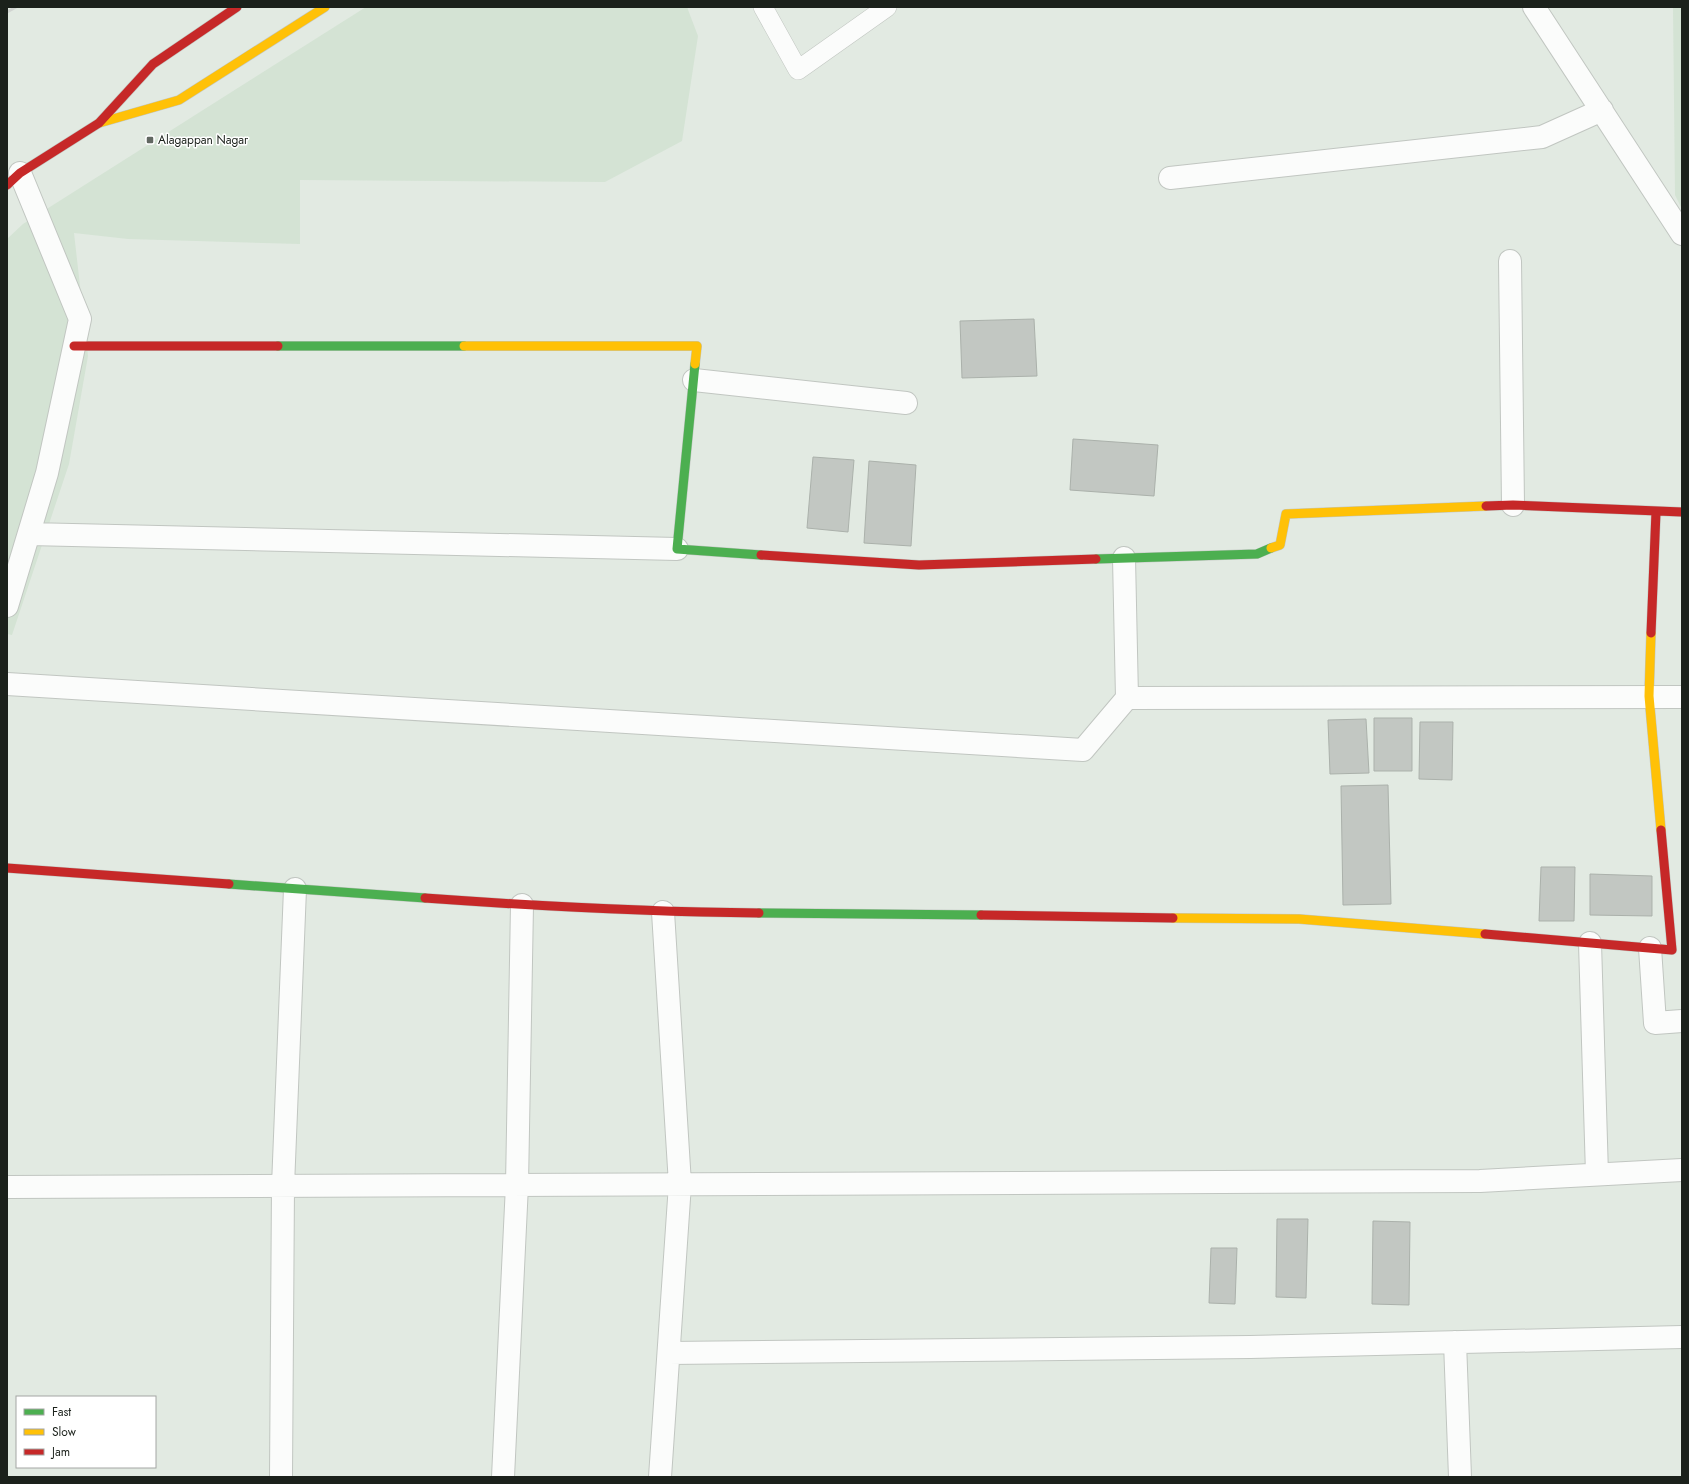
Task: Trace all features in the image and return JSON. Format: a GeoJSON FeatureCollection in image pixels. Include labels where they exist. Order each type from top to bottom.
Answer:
{"type":"FeatureCollection","features":[{"type":"Feature","properties":{"kind":"street"},"geometry":{"type":"LineString","coordinates":[[7,606],[47,474],[80,319],[14,179],[99,123],[153,64],[237,7]]}},
{"type":"Feature","properties":{"kind":"street"},"geometry":{"type":"LineString","coordinates":[[99,123],[179,100],[326,7]]}},
{"type":"Feature","properties":{"kind":"street"},"geometry":{"type":"LineString","coordinates":[[1534,7],[1682,234]]}},
{"type":"Feature","properties":{"kind":"street"},"geometry":{"type":"LineString","coordinates":[[1170,178],[1542,137],[1602,110]]}},
{"type":"Feature","properties":{"kind":"street"},"geometry":{"type":"LineString","coordinates":[[1510,261],[1513,505]]}},
{"type":"Feature","properties":{"kind":"street"},"geometry":{"type":"LineString","coordinates":[[74,346],[697,346],[677,549]]}},
{"type":"Feature","properties":{"kind":"street"},"geometry":{"type":"LineString","coordinates":[[694,380],[906,403]]}},
{"type":"Feature","properties":{"kind":"street"},"geometry":{"type":"LineString","coordinates":[[29,534],[677,549],[919,565],[1257,554],[1280,545],[1286,514],[1513,505],[1682,512]]}},
{"type":"Feature","properties":{"kind":"street"},"geometry":{"type":"LineString","coordinates":[[7,868],[522,905],[664,912],[1299,919],[1672,950],[1648,696],[1656,512]]}},
{"type":"Feature","properties":{"kind":"street"},"geometry":{"type":"LineString","coordinates":[[7,684],[1083,750],[1127,698],[1124,558]]}},
{"type":"Feature","properties":{"kind":"street"},"geometry":{"type":"LineString","coordinates":[[1127,698],[1682,697]]}},
{"type":"Feature","properties":{"kind":"street"},"geometry":{"type":"LineString","coordinates":[[281,1477],[283,1186],[295,889]]}},
{"type":"Feature","properties":{"kind":"street"},"geometry":{"type":"LineString","coordinates":[[503,1477],[517,1185],[522,905]]}},
{"type":"Feature","properties":{"kind":"street"},"geometry":{"type":"LineString","coordinates":[[660,1477],[680,1184],[664,912]]}},
{"type":"Feature","properties":{"kind":"street"},"geometry":{"type":"LineString","coordinates":[[1590,943],[1596,1174]]}},
{"type":"Feature","properties":{"kind":"street"},"geometry":{"type":"LineString","coordinates":[[1650,948],[1655,1023],[1682,1021]]}},
{"type":"Feature","properties":{"kind":"street"},"geometry":{"type":"LineString","coordinates":[[7,1188],[1480,1181],[1682,1170]]}},
{"type":"Feature","properties":{"kind":"street"},"geometry":{"type":"LineString","coordinates":[[669,1353],[1250,1347],[1682,1337]]}},
{"type":"Feature","properties":{"kind":"street"},"geometry":{"type":"LineString","coordinates":[[1455,1342],[1460,1477]]}},
{"type":"Feature","properties":{"kind":"lane"},"geometry":{"type":"LineString","coordinates":[[763,7],[798,70],[887,7]]}},
{"type":"Feature","properties":{"kind":"shaded area"},"geometry":{"type":"Polygon","coordinates":[[[366,7],[687,7],[698,36],[682,141],[605,182],[300,180],[300,244],[128,239],[74,233],[88,356],[69,464],[12,635],[7,634],[7,239],[23,224],[366,7]]]}},
{"type":"Feature","properties":{"kind":"shaded area"},"geometry":{"type":"Polygon","coordinates":[[[1673,7],[1682,7],[1682,209],[1675,195],[1673,7]]]}},
{"type":"Feature","properties":{"kind":"building"},"geometry":{"type":"Polygon","coordinates":[[[1034,319],[1037,376],[962,378],[960,321],[1034,319]]]}},
{"type":"Feature","properties":{"kind":"building"},"geometry":{"type":"Polygon","coordinates":[[[1073,439],[1158,445],[1154,496],[1070,490],[1073,439]]]}},
{"type":"Feature","properties":{"kind":"building"},"geometry":{"type":"Polygon","coordinates":[[[813,457],[854,460],[848,532],[807,528],[813,457]]]}},
{"type":"Feature","properties":{"kind":"building"},"geometry":{"type":"Polygon","coordinates":[[[869,461],[916,465],[911,546],[864,543],[869,461]]]}},
{"type":"Feature","properties":{"kind":"building"},"geometry":{"type":"Polygon","coordinates":[[[1374,718],[1412,718],[1412,771],[1374,771],[1374,718]]]}},
{"type":"Feature","properties":{"kind":"building"},"geometry":{"type":"Polygon","coordinates":[[[1366,719],[1369,773],[1330,774],[1328,720],[1366,719]]]}},
{"type":"Feature","properties":{"kind":"building"},"geometry":{"type":"Polygon","coordinates":[[[1420,722],[1453,722],[1452,780],[1419,779],[1420,722]]]}},
{"type":"Feature","properties":{"kind":"building"},"geometry":{"type":"Polygon","coordinates":[[[1388,785],[1391,904],[1343,905],[1341,786],[1388,785]]]}},
{"type":"Feature","properties":{"kind":"building"},"geometry":{"type":"Polygon","coordinates":[[[1541,867],[1575,867],[1574,921],[1539,921],[1541,867]]]}},
{"type":"Feature","properties":{"kind":"building"},"geometry":{"type":"Polygon","coordinates":[[[1590,874],[1652,876],[1652,916],[1590,915],[1590,874]]]}},
{"type":"Feature","properties":{"kind":"building"},"geometry":{"type":"Polygon","coordinates":[[[1277,1219],[1308,1219],[1306,1298],[1276,1297],[1277,1219]]]}},
{"type":"Feature","properties":{"kind":"building"},"geometry":{"type":"Polygon","coordinates":[[[1373,1221],[1410,1222],[1409,1305],[1372,1304],[1373,1221]]]}},
{"type":"Feature","properties":{"kind":"building"},"geometry":{"type":"Polygon","coordinates":[[[1211,1248],[1237,1248],[1235,1304],[1209,1303],[1211,1248]]]}},
{"type":"Feature","properties":{"kind":"railway"},"geometry":{"type":"LineString","coordinates":[[7,12],[16,7]]}},
{"type":"Feature","properties":{"kind":"traffic: fast"},"geometry":{"type":"LineString","coordinates":[[278,346],[464,346]]}},
{"type":"Feature","properties":{"kind":"traffic: fast"},"geometry":{"type":"LineString","coordinates":[[695,364],[677,549],[761,555]]}},
{"type":"Feature","properties":{"kind":"traffic: fast"},"geometry":{"type":"LineString","coordinates":[[1096,559],[1257,554],[1271,548]]}},
{"type":"Feature","properties":{"kind":"traffic: fast"},"geometry":{"type":"LineString","coordinates":[[229,884],[425,898]]}},
{"type":"Feature","properties":{"kind":"traffic: fast"},"geometry":{"type":"LineString","coordinates":[[759,913],[981,915]]}},
{"type":"Feature","properties":{"kind":"traffic: slow"},"geometry":{"type":"LineString","coordinates":[[99,123],[179,100],[325,7]]}},
{"type":"Feature","properties":{"kind":"traffic: slow"},"geometry":{"type":"LineString","coordinates":[[464,346],[697,346],[695,364]]}},
{"type":"Feature","properties":{"kind":"traffic: slow"},"geometry":{"type":"LineString","coordinates":[[1271,548],[1280,545],[1286,514],[1486,506]]}},
{"type":"Feature","properties":{"kind":"traffic: slow"},"geometry":{"type":"LineString","coordinates":[[1651,633],[1649,696],[1661,830]]}},
{"type":"Feature","properties":{"kind":"traffic: slow"},"geometry":{"type":"LineString","coordinates":[[1173,918],[1299,919],[1485,934]]}},
{"type":"Feature","properties":{"kind":"traffic: jam"},"geometry":{"type":"LineString","coordinates":[[7,185],[20,173],[99,123],[153,64],[237,7]]}},
{"type":"Feature","properties":{"kind":"traffic: jam"},"geometry":{"type":"LineString","coordinates":[[74,346],[278,346]]}},
{"type":"Feature","properties":{"kind":"traffic: jam"},"geometry":{"type":"LineString","coordinates":[[1486,506],[1513,505],[1682,512]]}},
{"type":"Feature","properties":{"kind":"traffic: jam"},"geometry":{"type":"LineString","coordinates":[[1651,633],[1656,512]]}},
{"type":"Feature","properties":{"kind":"traffic: jam"},"geometry":{"type":"LineString","coordinates":[[761,555],[919,565],[1096,559]]}},
{"type":"Feature","properties":{"kind":"traffic: jam"},"geometry":{"type":"LineString","coordinates":[[1485,934],[1672,950],[1661,830]]}},
{"type":"Feature","properties":{"kind":"traffic: jam"},"geometry":{"type":"LineString","coordinates":[[7,868],[229,884]]}},
{"type":"Feature","properties":{"kind":"traffic: jam"},"geometry":{"type":"LineString","coordinates":[[425,898],[592,908],[759,913]]}},
{"type":"Feature","properties":{"kind":"traffic: jam"},"geometry":{"type":"LineString","coordinates":[[981,915],[1173,918]]}},
{"type":"Feature","properties":{"kind":"place","name":"Alagappan Nagar"},"geometry":{"type":"Point","coordinates":[150,140]}}]}
